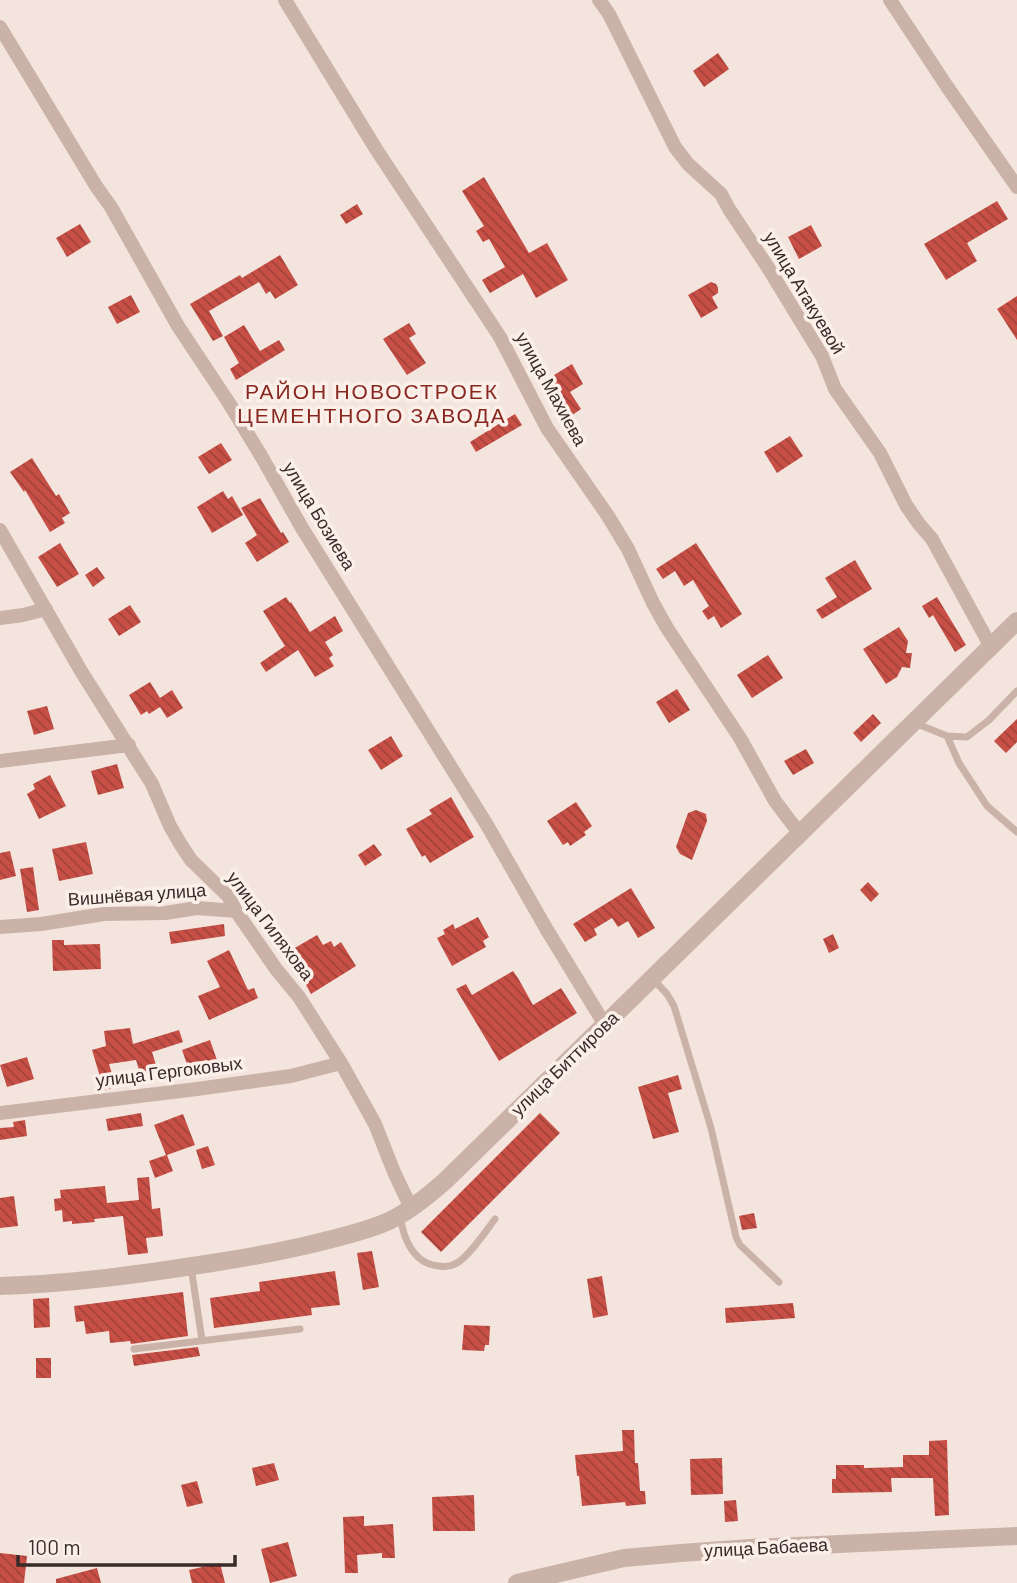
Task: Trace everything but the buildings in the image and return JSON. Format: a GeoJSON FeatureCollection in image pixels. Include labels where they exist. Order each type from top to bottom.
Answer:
{"type":"FeatureCollection","features":[{"type":"Feature","properties":{"kind":"street","name":"улица Махиева"},"geometry":{"type":"LineString","coordinates":[[285,0],[376,149],[500,337],[547,428],[628,549],[667,628],[740,738],[775,801],[800,834]]}},
{"type":"Feature","properties":{"kind":"street","name":"улица Атакуевой"},"geometry":{"type":"LineString","coordinates":[[599,0],[675,147],[688,164],[721,194],[767,266],[822,356],[835,389],[880,453],[905,505],[932,539],[991,647]]}},
{"type":"Feature","properties":{"kind":"street"},"geometry":{"type":"LineString","coordinates":[[890,0],[1017,187]]}},
{"type":"Feature","properties":{"kind":"street","name":"улица Бозиева"},"geometry":{"type":"LineString","coordinates":[[0,27],[111,207],[178,326],[229,403],[302,528],[473,803],[605,1025]]}},
{"type":"Feature","properties":{"kind":"street","name":"улица Гиляхова"},"geometry":{"type":"LineString","coordinates":[[0,530],[95,694],[130,745],[181,845],[191,860],[228,895],[236,911],[299,997],[341,1063],[375,1124],[406,1211]]}},
{"type":"Feature","properties":{"kind":"street"},"geometry":{"type":"LineString","coordinates":[[0,618],[46,609]]}},
{"type":"Feature","properties":{"kind":"street","name":"улица Биттирова"},"geometry":{"type":"LineString","coordinates":[[0,1286],[59,1283],[245,1258],[366,1230],[406,1211],[445,1181],[1017,621]]}},
{"type":"Feature","properties":{"kind":"street"},"geometry":{"type":"LineString","coordinates":[[0,761],[130,745]]}},
{"type":"Feature","properties":{"kind":"street","name":"Вишнёвая улица"},"geometry":{"type":"LineString","coordinates":[[0,927],[41,924],[104,914],[165,913],[198,908],[236,911]]}},
{"type":"Feature","properties":{"kind":"street","name":"улица Гергоковых"},"geometry":{"type":"LineString","coordinates":[[0,1113],[292,1076],[341,1063]]}},
{"type":"Feature","properties":{"kind":"street","name":"улица Бабаева"},"geometry":{"type":"LineString","coordinates":[[517,1583],[624,1559],[669,1554],[1017,1536]]}},
{"type":"Feature","properties":{"kind":"lane"},"geometry":{"type":"LineString","coordinates":[[914,723],[947,736],[967,737],[989,720],[1017,691]]}},
{"type":"Feature","properties":{"kind":"lane"},"geometry":{"type":"LineString","coordinates":[[947,736],[959,764],[987,806],[1017,832]]}},
{"type":"Feature","properties":{"kind":"lane"},"geometry":{"type":"LineString","coordinates":[[652,978],[667,993],[674,1006],[711,1128],[736,1237],[753,1259],[779,1282]]}},
{"type":"Feature","properties":{"kind":"lane"},"geometry":{"type":"LineString","coordinates":[[406,1211],[402,1232],[408,1245],[418,1258],[430,1265],[443,1267],[456,1264],[495,1219]]}},
{"type":"Feature","properties":{"kind":"lane"},"geometry":{"type":"LineString","coordinates":[[191,1266],[202,1340]]}},
{"type":"Feature","properties":{"kind":"lane"},"geometry":{"type":"LineString","coordinates":[[134,1349],[300,1329]]}},
{"type":"Feature","properties":{"kind":"district","name":"РАЙОН НОВОСТРОЕК ЦЕМЕНТНОГО ЗАВОДА"},"geometry":{"type":"Point","coordinates":[372,404]}}]}
